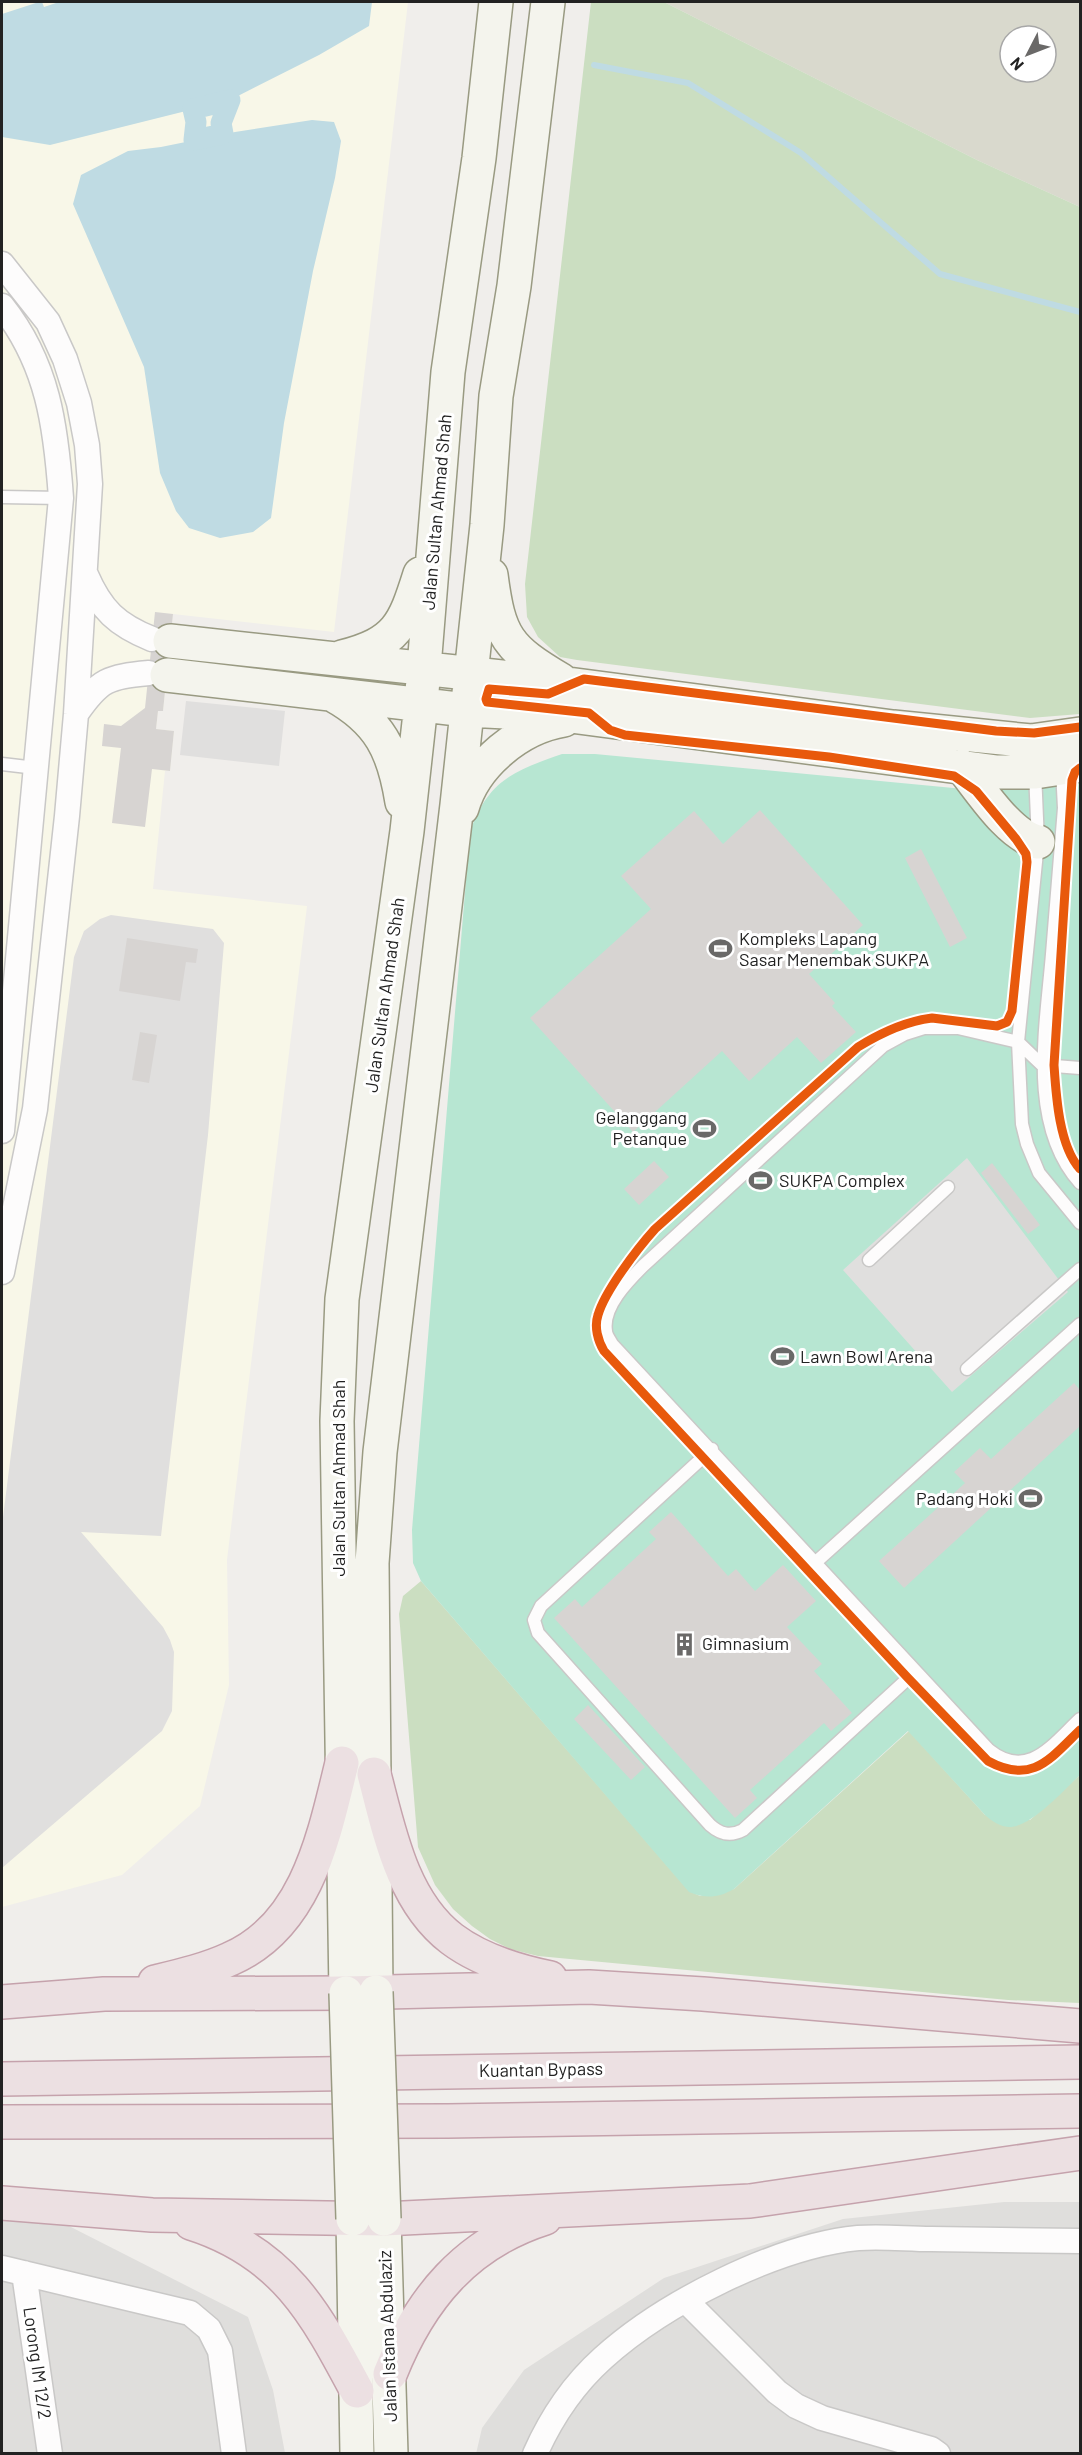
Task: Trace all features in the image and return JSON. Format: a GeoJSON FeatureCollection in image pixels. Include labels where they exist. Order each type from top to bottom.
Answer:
{"type":"FeatureCollection","features":[{"type":"Feature","properties":{"kind":"highway"},"geometry":{"type":"LineString","coordinates":[[104,1994],[185,1975],[231,1959],[258,1941],[286,1915],[310,1874],[325,1833],[342,1763]]}},
{"type":"Feature","properties":{"kind":"highway"},"geometry":{"type":"LineString","coordinates":[[374,1774],[392,1842],[407,1879],[427,1912],[451,1939],[485,1959],[531,1974],[589,1987]]}},
{"type":"Feature","properties":{"kind":"highway"},"geometry":{"type":"LineString","coordinates":[[2,2002],[104,1994],[589,1987],[715,1995],[1080,2026]]}},
{"type":"Feature","properties":{"kind":"highway","name":"Kuantan Bypass"},"geometry":{"type":"LineString","coordinates":[[2,2079],[1080,2062]]}},
{"type":"Feature","properties":{"kind":"highway"},"geometry":{"type":"LineString","coordinates":[[2,2122],[448,2121],[1080,2111]]}},
{"type":"Feature","properties":{"kind":"highway"},"geometry":{"type":"LineString","coordinates":[[2,2203],[152,2215],[368,2219],[750,2201],[1080,2153]]}},
{"type":"Feature","properties":{"kind":"highway"},"geometry":{"type":"LineString","coordinates":[[390,2374],[404,2339],[424,2307],[448,2278],[476,2253],[508,2233],[534,2222],[579,2209]]}},
{"type":"Feature","properties":{"kind":"highway"},"geometry":{"type":"LineString","coordinates":[[152,2215],[193,2224],[232,2240],[267,2263],[298,2292],[322,2326],[357,2391]]}},
{"type":"Feature","properties":{"kind":"main road","name":"Jalan Sultan Ahmad Shah"},"geometry":{"type":"LineString","coordinates":[[361,1992],[342,1763],[337,1421],[342,1299],[407,831],[421,704],[448,372],[479,158],[496,2]]}},
{"type":"Feature","properties":{"kind":"main road","name":"Jalan Sultan Ahmad Shah"},"geometry":{"type":"LineString","coordinates":[[361,1992],[374,1774],[372,1563],[380,1452],[453,844],[487,525],[496,396],[514,286],[548,2]]}},
{"type":"Feature","properties":{"kind":"main road"},"geometry":{"type":"LineString","coordinates":[[487,525],[495,605],[503,629],[519,653],[568,684]]}},
{"type":"Feature","properties":{"kind":"main road"},"geometry":{"type":"LineString","coordinates":[[338,658],[368,651],[390,636],[402,623],[409,609],[435,529]]}},
{"type":"Feature","properties":{"kind":"main road"},"geometry":{"type":"LineString","coordinates":[[161,640],[568,684],[893,727],[1054,754]]}},
{"type":"Feature","properties":{"kind":"main road"},"geometry":{"type":"LineString","coordinates":[[158,674],[466,710],[598,719],[997,772],[1054,754]]}},
{"type":"Feature","properties":{"kind":"main road"},"geometry":{"type":"LineString","coordinates":[[330,693],[373,724],[385,742],[398,775],[407,831]]}},
{"type":"Feature","properties":{"kind":"main road"},"geometry":{"type":"LineString","coordinates":[[453,844],[468,794],[477,777],[499,752],[514,741],[550,722],[598,719]]}},
{"type":"Feature","properties":{"kind":"main road"},"geometry":{"type":"LineString","coordinates":[[961,766],[1015,831],[1028,840],[1038,842]]}},
{"type":"Feature","properties":{"kind":"main road"},"geometry":{"type":"LineString","coordinates":[[361,1992],[368,2219]]}},
{"type":"Feature","properties":{"kind":"main road","name":"Jalan Istana Abdulaziz"},"geometry":{"type":"LineString","coordinates":[[368,2219],[390,2374],[391,2454]]}},
{"type":"Feature","properties":{"kind":"main road","name":"Jalan Istana Abdulaziz"},"geometry":{"type":"LineString","coordinates":[[357,2454],[357,2391],[368,2219]]}},
{"type":"Feature","properties":{"kind":"street"},"geometry":{"type":"LineString","coordinates":[[2,264],[48,322],[65,359],[79,403],[87,445],[90,484],[76,714],[35,1109],[2,1272]]}},
{"type":"Feature","properties":{"kind":"street"},"geometry":{"type":"LineString","coordinates":[[2,306],[22,336],[37,366],[48,399],[57,437],[61,498],[2,1131]]}},
{"type":"Feature","properties":{"kind":"street"},"geometry":{"type":"LineString","coordinates":[[86,575],[93,591],[109,613],[132,631],[161,640]]}},
{"type":"Feature","properties":{"kind":"street"},"geometry":{"type":"LineString","coordinates":[[76,714],[100,684],[119,676],[158,674]]}},
{"type":"Feature","properties":{"kind":"street"},"geometry":{"type":"LineString","coordinates":[[535,2454],[545,2432],[568,2397],[602,2359],[640,2328],[686,2301],[764,2261],[811,2246],[859,2238],[1080,2241]]}},
{"type":"Feature","properties":{"kind":"street"},"geometry":{"type":"LineString","coordinates":[[13,2271],[190,2313],[209,2329],[220,2350],[234,2454]]}},
{"type":"Feature","properties":{"kind":"street","name":"Lorong IM 12/2"},"geometry":{"type":"LineString","coordinates":[[13,2271],[50,2454]]}},
{"type":"Feature","properties":{"kind":"street"},"geometry":{"type":"LineString","coordinates":[[686,2301],[777,2392],[796,2406],[822,2418],[931,2449],[938,2454]]}},
{"type":"Feature","properties":{"kind":"lane"},"geometry":{"type":"LineString","coordinates":[[2,497],[61,498]]}},
{"type":"Feature","properties":{"kind":"lane"},"geometry":{"type":"LineString","coordinates":[[1054,754],[1038,842],[1018,1042],[1019,1093],[1022,1124],[1027,1144],[1039,1173],[1080,1222]]}},
{"type":"Feature","properties":{"kind":"lane"},"geometry":{"type":"LineString","coordinates":[[1054,754],[1064,808],[1042,1065],[1051,1127],[1062,1158],[1080,1183]]}},
{"type":"Feature","properties":{"kind":"lane"},"geometry":{"type":"LineString","coordinates":[[5,765],[36,768]]}},
{"type":"Feature","properties":{"kind":"lane"},"geometry":{"type":"LineString","coordinates":[[1080,1068],[1042,1065],[1018,1042],[958,1028],[924,1028],[893,1039],[643,1266],[628,1282],[607,1317],[606,1332],[612,1344],[712,1449],[988,1750],[1004,1759],[1027,1762],[1035,1760],[1080,1719]]}},
{"type":"Feature","properties":{"kind":"lane"},"geometry":{"type":"LineString","coordinates":[[869,1260],[948,1187]]}},
{"type":"Feature","properties":{"kind":"lane"},"geometry":{"type":"LineString","coordinates":[[967,1369],[1080,1269]]}},
{"type":"Feature","properties":{"kind":"lane"},"geometry":{"type":"LineString","coordinates":[[816,1562],[1080,1324]]}},
{"type":"Feature","properties":{"kind":"lane"},"geometry":{"type":"LineString","coordinates":[[712,1449],[541,1606],[534,1620],[538,1634],[710,1825],[723,1833],[737,1833],[742,1830],[915,1672]]}},
{"type":"Feature","properties":{"kind":"shaded area"},"geometry":{"type":"Polygon","coordinates":[[[2,2],[408,2],[334,632],[173,614],[163,711],[158,711],[156,729],[174,731],[170,771],[165,771],[153,889],[307,906],[227,1560],[229,1685],[200,1806],[122,1875],[2,1907],[2,2]]]}},
{"type":"Feature","properties":{"kind":"shaded area"},"geometry":{"type":"Polygon","coordinates":[[[664,2],[1080,2],[1080,207],[977,160],[664,2]]]}},
{"type":"Feature","properties":{"kind":"shaded area"},"geometry":{"type":"Polygon","coordinates":[[[186,701],[285,711],[279,766],[180,755],[186,701]]]}},
{"type":"Feature","properties":{"kind":"shaded area"},"geometry":{"type":"Polygon","coordinates":[[[111,915],[213,929],[224,943],[208,1135],[161,1536],[81,1532],[163,1627],[170,1640],[174,1652],[172,1711],[162,1731],[2,1868],[2,1525],[74,957],[84,931],[100,919],[111,915]]]}},
{"type":"Feature","properties":{"kind":"shaded area"},"geometry":{"type":"Polygon","coordinates":[[[967,1158],[1068,1292],[952,1392],[843,1270],[967,1158]]]}},
{"type":"Feature","properties":{"kind":"shaded area"},"geometry":{"type":"Polygon","coordinates":[[[1004,2202],[1080,2202],[1080,2453],[476,2454],[482,2428],[524,2370],[664,2278],[843,2219],[1004,2202]]]}},
{"type":"Feature","properties":{"kind":"shaded area"},"geometry":{"type":"Polygon","coordinates":[[[2,2218],[65,2224],[248,2317],[273,2390],[285,2453],[2,2453],[2,2218]]]}},
{"type":"Feature","properties":{"kind":"green space"},"geometry":{"type":"Polygon","coordinates":[[[591,2],[664,2],[977,160],[1080,207],[1080,714],[1030,718],[577,660],[560,657],[538,637],[527,617],[525,584],[591,2]]]}},
{"type":"Feature","properties":{"kind":"green space","name":"SUKPA Complex"},"geometry":{"type":"Polygon","coordinates":[[[562,754],[595,754],[964,789],[1023,788],[1080,781],[1080,1775],[1028,1821],[1010,1827],[1003,1826],[985,1815],[908,1731],[734,1889],[712,1896],[701,1896],[689,1892],[421,1581],[413,1563],[412,1530],[470,832],[477,814],[494,789],[517,772],[562,754]]]}},
{"type":"Feature","properties":{"kind":"green space"},"geometry":{"type":"Polygon","coordinates":[[[421,1581],[689,1891],[700,1896],[734,1889],[909,1731],[985,1815],[1030,1820],[1080,1775],[1080,2003],[1008,2000],[538,1956],[510,1949],[490,1939],[453,1909],[435,1885],[418,1847],[399,1614],[403,1596],[421,1581]]]}},
{"type":"Feature","properties":{"kind":"water"},"geometry":{"type":"Polygon","coordinates":[[[42,2],[44,7],[59,2],[372,2],[369,26],[319,55],[230,100],[50,145],[2,137],[2,14],[42,2]]]}},
{"type":"Feature","properties":{"kind":"water"},"geometry":{"type":"Polygon","coordinates":[[[312,120],[334,122],[341,141],[284,423],[271,518],[253,532],[220,538],[189,528],[176,511],[160,473],[144,367],[73,204],[81,175],[128,151],[312,120]]]}},
{"type":"Feature","properties":{"kind":"building"},"geometry":{"type":"Polygon","coordinates":[[[155,612],[173,614],[163,711],[158,711],[156,729],[174,731],[170,771],[152,769],[145,827],[112,823],[121,748],[102,746],[104,724],[121,726],[145,708],[155,612]]]}},
{"type":"Feature","properties":{"kind":"building","name":"Kompleks Lapang Sasar Menembak SUKPA"},"geometry":{"type":"Polygon","coordinates":[[[760,810],[863,925],[809,974],[835,1003],[832,1006],[856,1032],[821,1063],[797,1037],[749,1081],[722,1051],[633,1132],[530,1018],[651,909],[621,876],[694,811],[723,844],[760,810]]]}},
{"type":"Feature","properties":{"kind":"building"},"geometry":{"type":"Polygon","coordinates":[[[921,849],[967,938],[950,947],[905,858],[921,849]]]}},
{"type":"Feature","properties":{"kind":"building"},"geometry":{"type":"Polygon","coordinates":[[[127,938],[198,949],[196,963],[186,962],[180,1001],[119,991],[127,938]]]}},
{"type":"Feature","properties":{"kind":"building"},"geometry":{"type":"Polygon","coordinates":[[[140,1032],[157,1035],[149,1083],[132,1080],[140,1032]]]}},
{"type":"Feature","properties":{"kind":"building"},"geometry":{"type":"Polygon","coordinates":[[[654,1161],[669,1177],[639,1205],[624,1189],[654,1161]]]}},
{"type":"Feature","properties":{"kind":"building"},"geometry":{"type":"Polygon","coordinates":[[[992,1163],[1040,1225],[1028,1234],[981,1173],[992,1163]]]}},
{"type":"Feature","properties":{"kind":"building"},"geometry":{"type":"Polygon","coordinates":[[[1074,1383],[1080,1390],[1080,1426],[904,1588],[879,1561],[965,1483],[954,1472],[980,1448],[991,1459],[1074,1383]]]}},
{"type":"Feature","properties":{"kind":"building","name":"Gimnasium"},"geometry":{"type":"Polygon","coordinates":[[[671,1512],[728,1576],[736,1569],[755,1591],[783,1565],[816,1601],[787,1627],[822,1664],[814,1671],[852,1713],[831,1731],[824,1723],[750,1790],[757,1798],[735,1818],[554,1618],[575,1599],[582,1607],[656,1539],[649,1532],[671,1512]]]}},
{"type":"Feature","properties":{"kind":"building"},"geometry":{"type":"Polygon","coordinates":[[[588,1705],[645,1767],[631,1780],[574,1719],[588,1705]]]}},
{"type":"Feature","properties":{"kind":"waterway"},"geometry":{"type":"LineString","coordinates":[[594,65],[688,83],[801,153],[940,274],[1080,312]]}},
{"type":"Feature","properties":{"kind":"waterway"},"geometry":{"type":"LineString","coordinates":[[230,100],[221,123],[223,134],[194,140],[196,122],[193,109],[230,100]]}},
{"type":"Feature","properties":{"kind":"cycle path"},"geometry":{"type":"LineString","coordinates":[[1080,727],[1034,733],[996,731],[584,679],[548,694],[489,689],[486,699],[487,702],[589,713],[610,730],[625,735],[829,757],[954,776],[976,791],[1026,854],[1012,1011],[1007,1022],[997,1026],[932,1018],[894,1029],[858,1047],[655,1229],[607,1294],[598,1315],[597,1329],[604,1351],[988,1761],[1003,1768],[1029,1769],[1049,1759],[1080,1730]]}},
{"type":"Feature","properties":{"kind":"cycle path"},"geometry":{"type":"LineString","coordinates":[[1080,768],[1075,772],[1072,780],[1054,1065],[1063,1134],[1067,1147],[1080,1169]]}},
{"type":"Feature","properties":{"kind":"place","name":"Kompleks Lapang Sasar Menembak SUKPA"},"geometry":{"type":"Point","coordinates":[721,949]}},
{"type":"Feature","properties":{"kind":"place","name":"Gelanggang Petanque"},"geometry":{"type":"Point","coordinates":[705,1128]}},
{"type":"Feature","properties":{"kind":"place","name":"SUKPA Complex"},"geometry":{"type":"Point","coordinates":[761,1181]}},
{"type":"Feature","properties":{"kind":"place","name":"Lawn Bowl Arena"},"geometry":{"type":"Point","coordinates":[782,1357]}},
{"type":"Feature","properties":{"kind":"place","name":"Padang Hoki"},"geometry":{"type":"Point","coordinates":[1031,1499]}},
{"type":"Feature","properties":{"kind":"place","name":"Gimnasium"},"geometry":{"type":"Point","coordinates":[684,1644]}}]}
